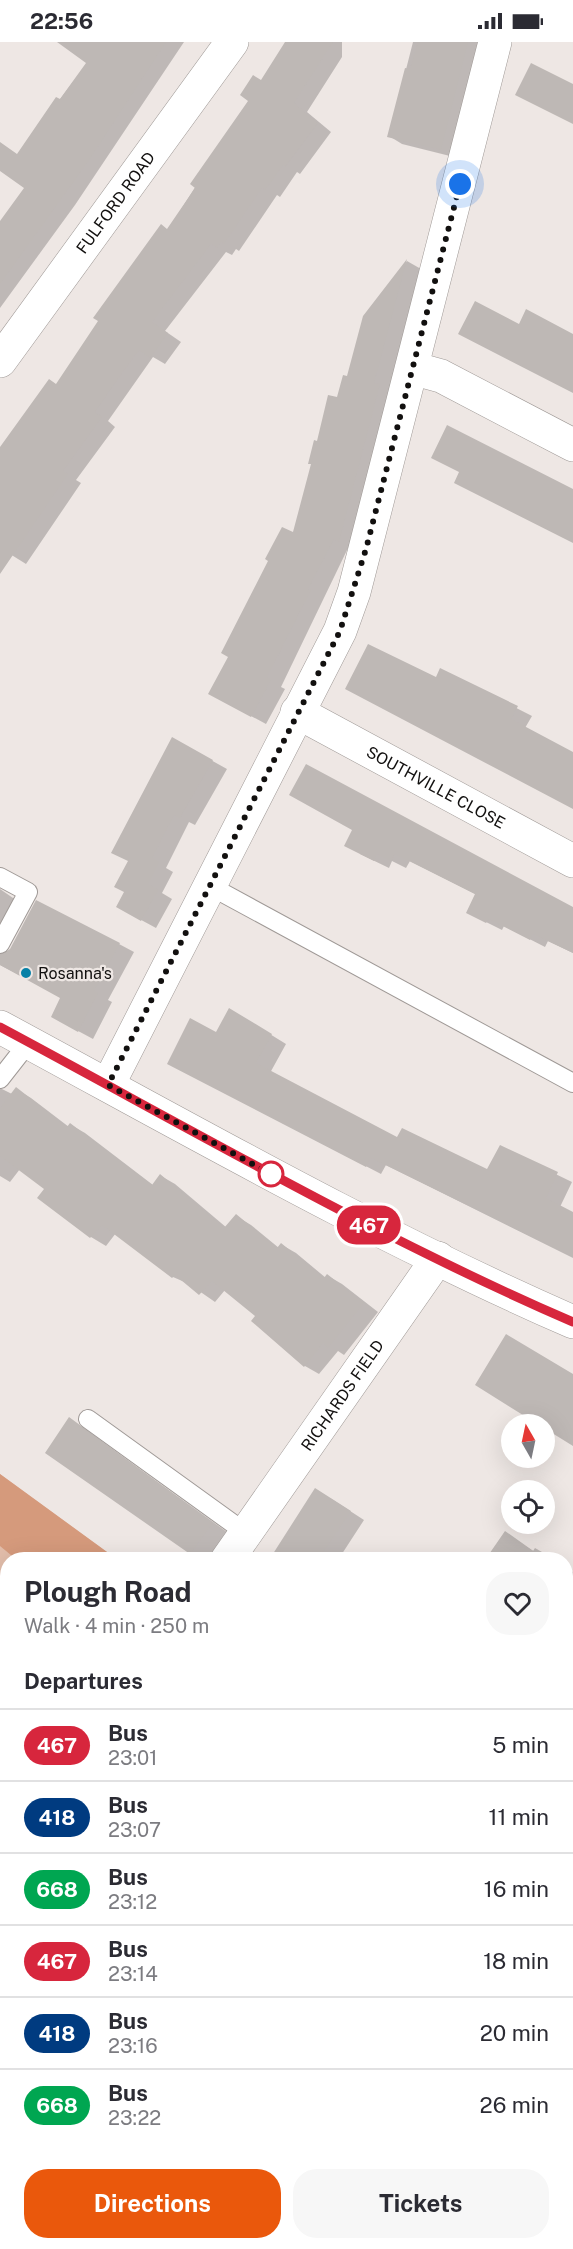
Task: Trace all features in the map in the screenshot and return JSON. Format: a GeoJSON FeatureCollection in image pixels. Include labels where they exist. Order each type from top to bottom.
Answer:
{"type":"FeatureCollection","features":[{"type":"Feature","properties":{"kind":"street","name":"FULFORD ROAD"},"geometry":{"type":"LineString","coordinates":[[0,361],[232,42]]}},
{"type":"Feature","properties":{"kind":"street"},"geometry":{"type":"LineString","coordinates":[[108,1085],[340,631],[354,592],[495,42]]}},
{"type":"Feature","properties":{"kind":"street"},"geometry":{"type":"LineString","coordinates":[[412,368],[441,376],[573,445]]}},
{"type":"Feature","properties":{"kind":"street","name":"SOUTHVILLE CLOSE"},"geometry":{"type":"LineString","coordinates":[[297,712],[573,861]]}},
{"type":"Feature","properties":{"kind":"street"},"geometry":{"type":"LineString","coordinates":[[0,1027],[323,1203],[573,1322]]}},
{"type":"Feature","properties":{"kind":"street","name":"RICHARDS FIELD"},"geometry":{"type":"LineString","coordinates":[[233,1552],[438,1258]]}},
{"type":"Feature","properties":{"kind":"lane"},"geometry":{"type":"LineString","coordinates":[[0,877],[28,892],[0,944]]}},
{"type":"Feature","properties":{"kind":"lane"},"geometry":{"type":"LineString","coordinates":[[210,885],[573,1083]]}},
{"type":"Feature","properties":{"kind":"lane"},"geometry":{"type":"LineString","coordinates":[[0,1079],[29,1042]]}},
{"type":"Feature","properties":{"kind":"lane"},"geometry":{"type":"LineString","coordinates":[[88,1419],[246,1533]]}},
{"type":"Feature","properties":{"kind":"shaded area"},"geometry":{"type":"Polygon","coordinates":[[[0,1474],[107,1552],[0,1552],[0,1474]]]}},
{"type":"Feature","properties":{"kind":"shaded area"},"geometry":{"type":"Polygon","coordinates":[[[0,1474],[107,1552],[7,1552],[0,1546],[0,1474]]]}},
{"type":"Feature","properties":{"kind":"building"},"geometry":{"type":"Polygon","coordinates":[[[57,42],[166,42],[89,160],[0,284],[0,221],[24,188],[0,171],[0,142],[17,154],[56,97],[60,99],[86,63],[57,42]]]}},
{"type":"Feature","properties":{"kind":"building"},"geometry":{"type":"Polygon","coordinates":[[[285,42],[333,42],[294,103],[318,123],[285,167],[283,165],[265,190],[262,188],[224,244],[221,242],[217,248],[211,244],[152,322],[168,333],[150,358],[139,350],[117,380],[95,412],[102,417],[63,471],[68,474],[0,574],[0,447],[49,379],[56,384],[98,321],[93,318],[161,224],[167,229],[195,188],[190,184],[248,101],[240,95],[253,75],[261,80],[285,42]]]}},
{"type":"Feature","properties":{"kind":"building"},"geometry":{"type":"Polygon","coordinates":[[[418,42],[468,42],[441,150],[387,137],[405,68],[410,69],[418,42]]]}},
{"type":"Feature","properties":{"kind":"building"},"geometry":{"type":"Polygon","coordinates":[[[531,63],[573,84],[573,124],[515,95],[531,63]]]}},
{"type":"Feature","properties":{"kind":"building"},"geometry":{"type":"Polygon","coordinates":[[[407,259],[374,383],[380,384],[339,542],[334,539],[308,589],[311,590],[267,677],[271,680],[251,717],[208,694],[228,657],[221,653],[268,561],[265,559],[282,527],[293,532],[311,464],[308,464],[314,440],[317,441],[328,395],[337,397],[343,375],[347,376],[363,316],[407,259]]]}},
{"type":"Feature","properties":{"kind":"building"},"geometry":{"type":"Polygon","coordinates":[[[475,301],[519,324],[526,309],[573,334],[573,393],[458,334],[475,301]]]}},
{"type":"Feature","properties":{"kind":"building"},"geometry":{"type":"Polygon","coordinates":[[[447,425],[573,489],[573,543],[454,483],[459,472],[431,458],[447,425]]]}},
{"type":"Feature","properties":{"kind":"building"},"geometry":{"type":"Polygon","coordinates":[[[368,644],[436,677],[440,668],[518,706],[511,719],[573,752],[573,809],[345,689],[368,644]]]}},
{"type":"Feature","properties":{"kind":"building"},"geometry":{"type":"Polygon","coordinates":[[[172,737],[213,760],[180,818],[174,815],[152,858],[159,862],[148,884],[158,890],[141,921],[116,907],[124,892],[114,887],[128,861],[111,853],[172,737]]]}},
{"type":"Feature","properties":{"kind":"building"},"geometry":{"type":"Polygon","coordinates":[[[306,764],[573,907],[573,953],[533,934],[530,940],[489,919],[486,923],[466,913],[475,894],[395,854],[391,861],[377,854],[374,861],[344,846],[352,830],[289,795],[306,764]]]}},
{"type":"Feature","properties":{"kind":"building"},"geometry":{"type":"Polygon","coordinates":[[[36,900],[120,943],[94,991],[98,993],[78,1032],[51,1017],[60,998],[0,965],[0,955],[10,949],[36,900]]]}},
{"type":"Feature","properties":{"kind":"building"},"geometry":{"type":"Polygon","coordinates":[[[229,1008],[272,1034],[256,1063],[397,1137],[402,1128],[487,1169],[500,1145],[558,1172],[546,1198],[573,1212],[573,1257],[371,1158],[366,1167],[167,1064],[190,1018],[216,1032],[229,1008]]]}},
{"type":"Feature","properties":{"kind":"building"},"geometry":{"type":"Polygon","coordinates":[[[16,1087],[67,1127],[70,1123],[152,1185],[160,1174],[224,1228],[236,1214],[277,1248],[281,1243],[324,1278],[327,1274],[364,1303],[328,1348],[323,1343],[304,1367],[251,1321],[255,1316],[212,1281],[199,1295],[175,1275],[172,1278],[102,1225],[90,1238],[37,1198],[44,1189],[0,1156],[0,1108],[16,1087]]]}},
{"type":"Feature","properties":{"kind":"building"},"geometry":{"type":"Polygon","coordinates":[[[506,1334],[573,1374],[573,1446],[555,1435],[555,1414],[521,1414],[475,1385],[506,1334]]]}},
{"type":"Feature","properties":{"kind":"building"},"geometry":{"type":"Polygon","coordinates":[[[69,1417],[213,1523],[191,1552],[187,1552],[45,1453],[69,1417]]]}},
{"type":"Feature","properties":{"kind":"building"},"geometry":{"type":"Polygon","coordinates":[[[315,1488],[351,1511],[323,1552],[274,1552],[315,1488]]]}},
{"type":"Feature","properties":{"kind":"building"},"geometry":{"type":"Polygon","coordinates":[[[503,1534],[509,1534],[535,1552],[491,1552],[503,1534]]]}},
{"type":"Feature","properties":{"kind":"bus line","name":"467"},"geometry":{"type":"LineString","coordinates":[[0,1027],[323,1203],[573,1322]]}},
{"type":"Feature","properties":{"kind":"place","name":"Rosanna's"},"geometry":{"type":"Point","coordinates":[26,973]}},
{"type":"Feature","properties":{"kind":"route"},"geometry":{"type":"LineString","coordinates":[[271,1174],[108,1085],[340,631],[366,549],[460,184]]}}]}
